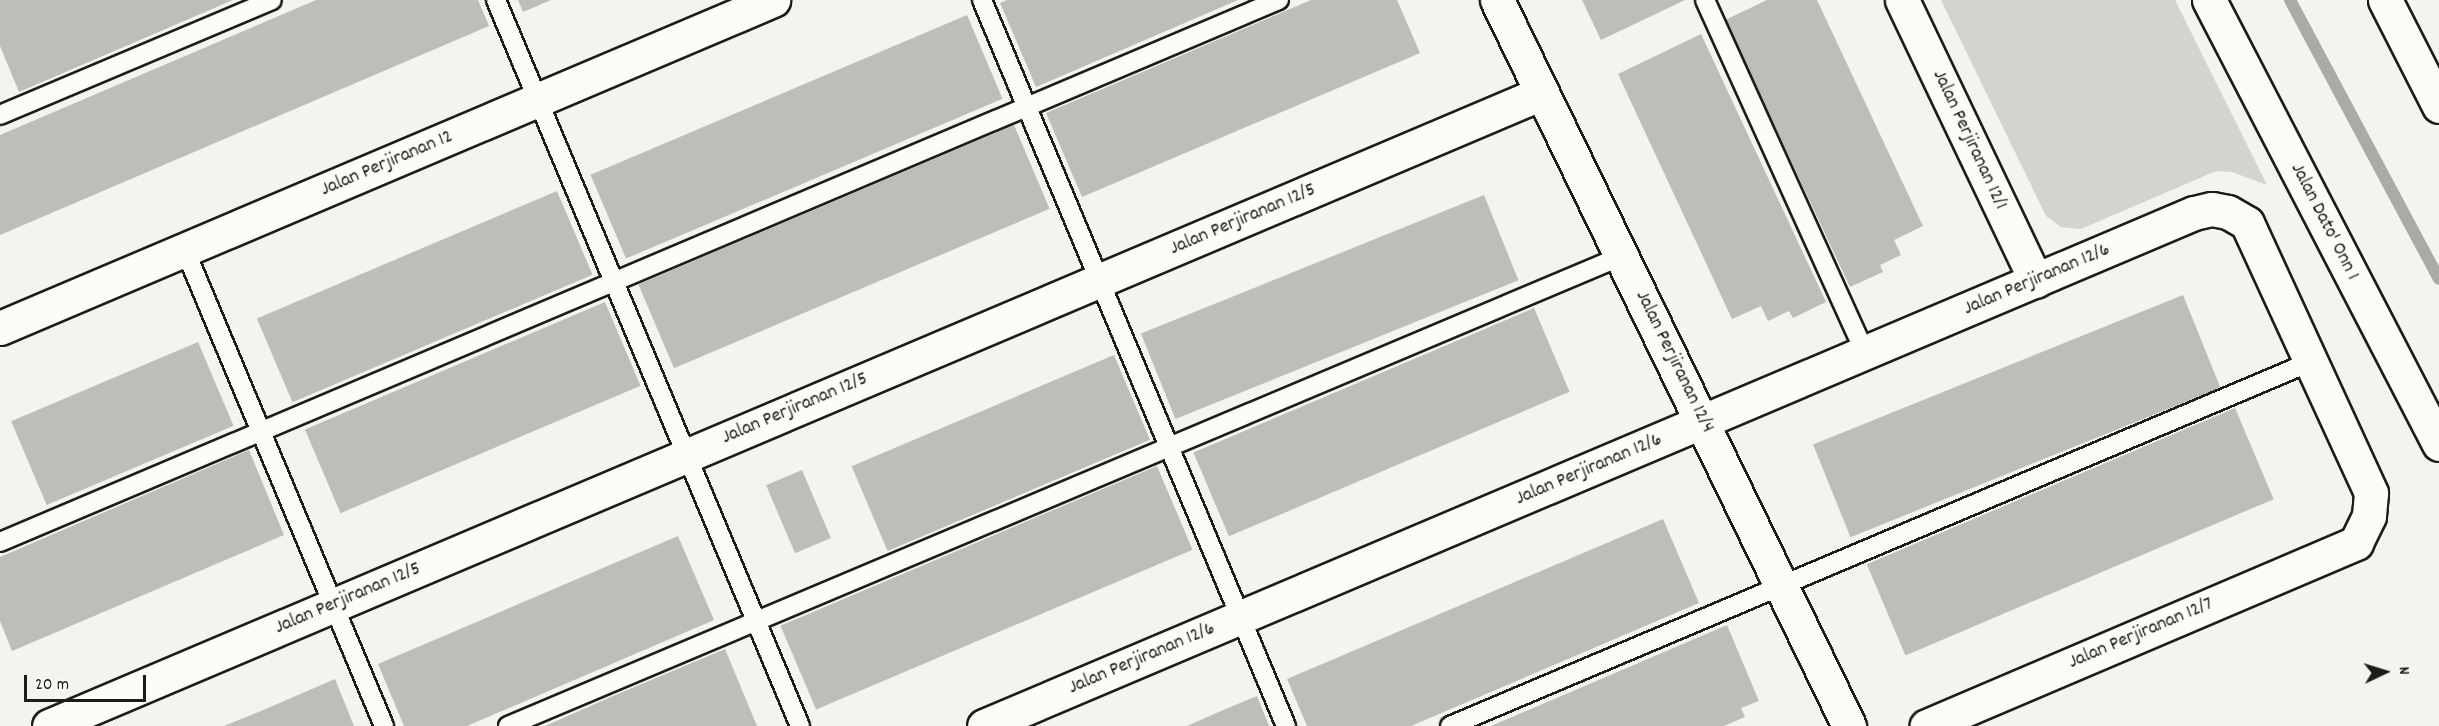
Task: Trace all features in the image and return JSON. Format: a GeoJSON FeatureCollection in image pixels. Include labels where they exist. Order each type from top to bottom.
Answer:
{"type":"FeatureCollection","features":[{"type":"Feature","properties":{"kind":"street","name":"Jalan Perjiranan 12"},"geometry":{"type":"LineString","coordinates":[[0,327],[773,0]]}},
{"type":"Feature","properties":{"kind":"street","name":"Jalan Perjiranan 12/4"},"geometry":{"type":"LineString","coordinates":[[1497,0],[1704,421],[1780,586],[1849,726]]}},
{"type":"Feature","properties":{"kind":"street","name":"Jalan Perjiranan 12/1"},"geometry":{"type":"LineString","coordinates":[[1902,0],[2036,281]]}},
{"type":"Feature","properties":{"kind":"street","name":"Jalan Dato' Onn 1"},"geometry":{"type":"LineString","coordinates":[[2209,0],[2439,444]]}},
{"type":"Feature","properties":{"kind":"street"},"geometry":{"type":"LineString","coordinates":[[2385,0],[2439,106]]}},
{"type":"Feature","properties":{"kind":"street","name":"Jalan Perjiranan 12/5"},"geometry":{"type":"LineString","coordinates":[[49,726],[1542,93]]}},
{"type":"Feature","properties":{"kind":"street","name":"Jalan Perjiranan 12/6"},"geometry":{"type":"LineString","coordinates":[[984,726],[2194,213],[2212,210],[2228,212],[2247,223],[2310,362]]}},
{"type":"Feature","properties":{"kind":"street","name":"Jalan Perjiranan 12/7"},"geometry":{"type":"LineString","coordinates":[[1926,726],[2356,543],[2369,516],[2371,493],[2310,362]]}},
{"type":"Feature","properties":{"kind":"lane"},"geometry":{"type":"LineString","coordinates":[[0,116],[272,0]]}},
{"type":"Feature","properties":{"kind":"lane"},"geometry":{"type":"LineString","coordinates":[[496,0],[800,726]]}},
{"type":"Feature","properties":{"kind":"lane"},"geometry":{"type":"LineString","coordinates":[[982,0],[1286,726]]}},
{"type":"Feature","properties":{"kind":"lane"},"geometry":{"type":"LineString","coordinates":[[0,542],[1280,0]]}},
{"type":"Feature","properties":{"kind":"lane"},"geometry":{"type":"LineString","coordinates":[[1705,0],[1865,353]]}},
{"type":"Feature","properties":{"kind":"lane"},"geometry":{"type":"LineString","coordinates":[[184,250],[384,726]]}},
{"type":"Feature","properties":{"kind":"lane"},"geometry":{"type":"LineString","coordinates":[[508,726],[1622,256]]}},
{"type":"Feature","properties":{"kind":"lane"},"geometry":{"type":"LineString","coordinates":[[1450,726],[2310,362]]}},
{"type":"Feature","properties":{"kind":"shaded area"},"geometry":{"type":"Polygon","coordinates":[[[1941,0],[2175,0],[2267,185],[2232,172],[2216,171],[2081,229],[2061,227],[2046,216],[1941,0]]]}},
{"type":"Feature","properties":{"kind":"building"},"geometry":{"type":"Polygon","coordinates":[[[0,0],[233,0],[19,92],[0,46],[0,0]]]}},
{"type":"Feature","properties":{"kind":"building"},"geometry":{"type":"Polygon","coordinates":[[[316,0],[478,0],[489,26],[0,235],[0,135],[316,0]]]}},
{"type":"Feature","properties":{"kind":"building"},"geometry":{"type":"Polygon","coordinates":[[[518,0],[551,0],[523,12],[518,0]]]}},
{"type":"Feature","properties":{"kind":"building"},"geometry":{"type":"Polygon","coordinates":[[[1007,0],[1238,0],[1036,87],[1000,3],[1007,0]]]}},
{"type":"Feature","properties":{"kind":"building"},"geometry":{"type":"Polygon","coordinates":[[[1311,0],[1397,0],[1420,53],[1082,197],[1046,113],[1311,0]]]}},
{"type":"Feature","properties":{"kind":"building"},"geometry":{"type":"Polygon","coordinates":[[[1582,0],[1685,0],[1601,40],[1582,0]]]}},
{"type":"Feature","properties":{"kind":"building"},"geometry":{"type":"Polygon","coordinates":[[[1767,0],[1817,0],[1923,226],[1894,240],[1901,255],[1880,265],[1883,272],[1850,287],[1725,20],[1767,0]]]}},
{"type":"Feature","properties":{"kind":"building"},"geometry":{"type":"Polygon","coordinates":[[[967,15],[1003,99],[626,259],[591,175],[967,15]]]}},
{"type":"Feature","properties":{"kind":"building"},"geometry":{"type":"Polygon","coordinates":[[[1701,34],[1826,302],[1793,318],[1789,311],[1768,321],[1761,306],[1732,319],[1618,74],[1701,34]]]}},
{"type":"Feature","properties":{"kind":"building"},"geometry":{"type":"Polygon","coordinates":[[[1014,125],[1050,209],[674,368],[638,284],[1014,125]]]}},
{"type":"Feature","properties":{"kind":"building"},"geometry":{"type":"Polygon","coordinates":[[[557,191],[593,275],[292,402],[257,318],[557,191]]]}},
{"type":"Feature","properties":{"kind":"building"},"geometry":{"type":"Polygon","coordinates":[[[1484,195],[1518,280],[1175,419],[1141,334],[1484,195]]]}},
{"type":"Feature","properties":{"kind":"building"},"geometry":{"type":"Polygon","coordinates":[[[2183,295],[2220,388],[1851,537],[1813,444],[2183,295]]]}},
{"type":"Feature","properties":{"kind":"building"},"geometry":{"type":"Polygon","coordinates":[[[605,302],[641,386],[340,513],[305,429],[605,302]]]}},
{"type":"Feature","properties":{"kind":"building"},"geometry":{"type":"Polygon","coordinates":[[[1534,308],[1570,392],[1229,536],[1193,453],[1534,308]]]}},
{"type":"Feature","properties":{"kind":"building"},"geometry":{"type":"Polygon","coordinates":[[[198,342],[234,426],[47,505],[11,421],[198,342]]]}},
{"type":"Feature","properties":{"kind":"building"},"geometry":{"type":"Polygon","coordinates":[[[1114,355],[1150,440],[888,551],[852,466],[1114,355]]]}},
{"type":"Feature","properties":{"kind":"building"},"geometry":{"type":"Polygon","coordinates":[[[2235,408],[2274,499],[1905,655],[1867,564],[2235,408]]]}},
{"type":"Feature","properties":{"kind":"building"},"geometry":{"type":"Polygon","coordinates":[[[249,450],[284,535],[12,651],[0,621],[0,557],[249,450]]]}},
{"type":"Feature","properties":{"kind":"building"},"geometry":{"type":"Polygon","coordinates":[[[1157,466],[1193,550],[816,710],[781,626],[1157,466]]]}},
{"type":"Feature","properties":{"kind":"building"},"geometry":{"type":"Polygon","coordinates":[[[802,470],[831,538],[795,553],[766,485],[802,470]]]}},
{"type":"Feature","properties":{"kind":"building"},"geometry":{"type":"Polygon","coordinates":[[[1663,519],[1699,603],[1411,726],[1307,726],[1287,679],[1663,519]]]}},
{"type":"Feature","properties":{"kind":"building"},"geometry":{"type":"Polygon","coordinates":[[[678,536],[714,620],[467,726],[404,726],[378,664],[678,536]]]}},
{"type":"Feature","properties":{"kind":"building"},"geometry":{"type":"Polygon","coordinates":[[[1727,625],[1759,701],[1741,708],[1745,717],[1724,726],[1491,726],[1727,625]]]}},
{"type":"Feature","properties":{"kind":"building"},"geometry":{"type":"Polygon","coordinates":[[[725,649],[757,726],[545,726],[613,696],[725,649]]]}},
{"type":"Feature","properties":{"kind":"building"},"geometry":{"type":"Polygon","coordinates":[[[335,679],[354,726],[224,726],[261,711],[335,679]]]}},
{"type":"Feature","properties":{"kind":"building"},"geometry":{"type":"Polygon","coordinates":[[[1257,696],[1269,726],[1187,726],[1221,711],[1257,696]]]}},
{"type":"Feature","properties":{"kind":"waterway"},"geometry":{"type":"LineString","coordinates":[[2290,0],[2439,279]]}}]}
